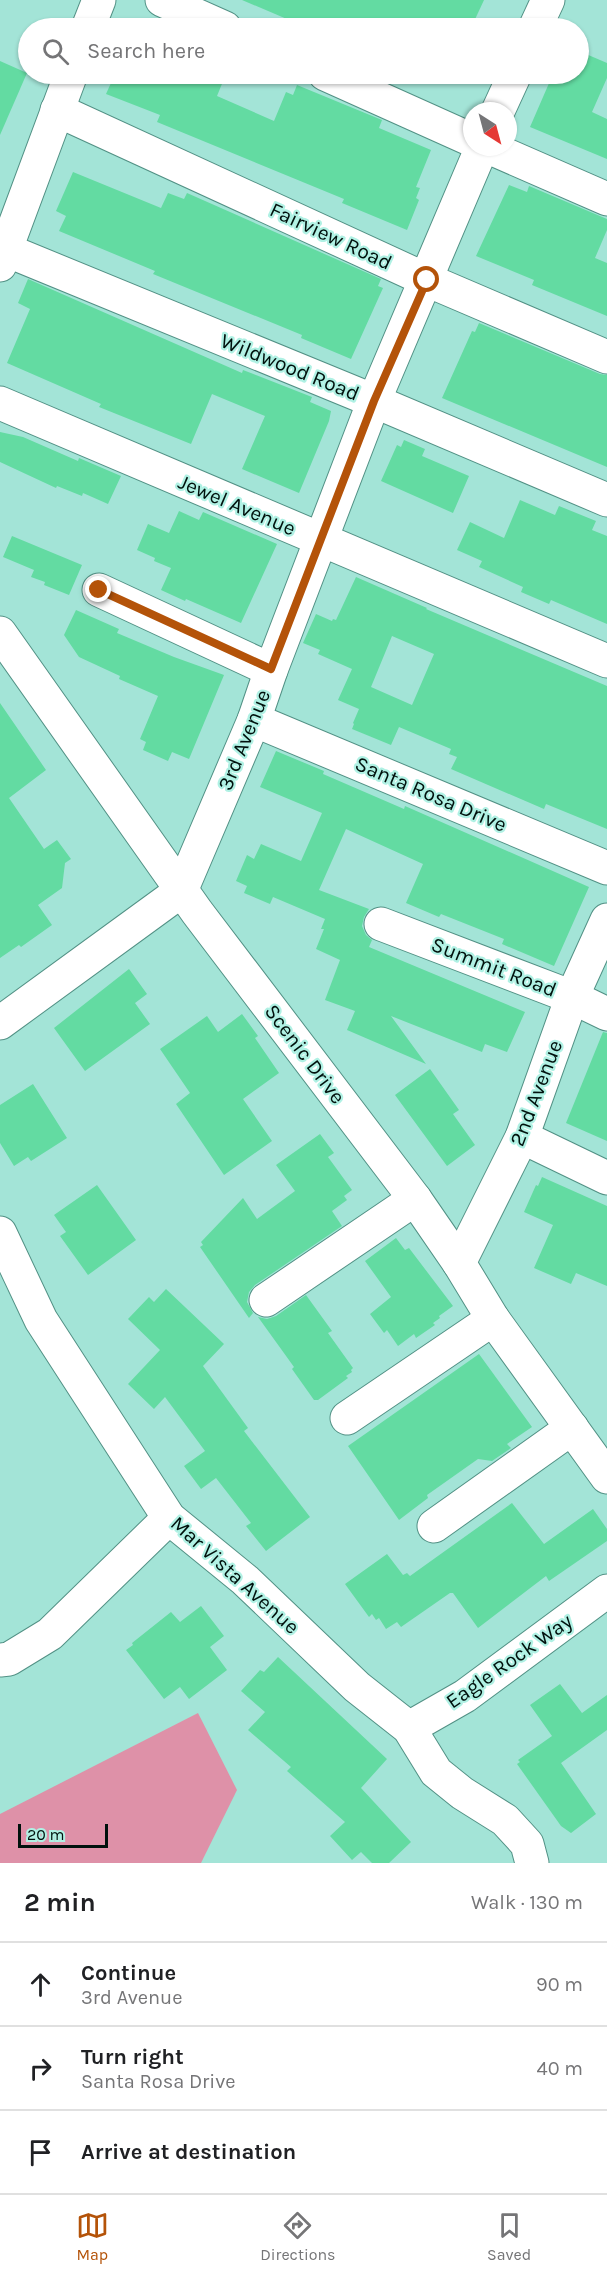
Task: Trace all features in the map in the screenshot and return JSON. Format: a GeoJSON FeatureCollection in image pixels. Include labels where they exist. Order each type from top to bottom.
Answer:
{"type":"FeatureCollection","features":[{"type":"Feature","properties":{"kind":"street"},"geometry":{"type":"LineString","coordinates":[[92,18],[99,0]]}},
{"type":"Feature","properties":{"kind":"street"},"geometry":{"type":"LineString","coordinates":[[162,0],[202,18]]}},
{"type":"Feature","properties":{"kind":"street"},"geometry":{"type":"LineString","coordinates":[[540,18],[548,0]]}},
{"type":"Feature","properties":{"kind":"street"},"geometry":{"type":"LineString","coordinates":[[3,257],[67,84]]}},
{"type":"Feature","properties":{"kind":"street"},"geometry":{"type":"LineString","coordinates":[[347,84],[463,136]]}},
{"type":"Feature","properties":{"kind":"street"},"geometry":{"type":"LineString","coordinates":[[502,102],[510,84]]}},
{"type":"Feature","properties":{"kind":"street","name":"Fairview Road"},"geometry":{"type":"LineString","coordinates":[[57,110],[427,280],[607,357]]}},
{"type":"Feature","properties":{"kind":"street","name":"3rd Avenue"},"geometry":{"type":"LineString","coordinates":[[181,891],[254,720],[271,669],[374,401],[478,156]]}},
{"type":"Feature","properties":{"kind":"street"},"geometry":{"type":"LineString","coordinates":[[508,156],[607,200]]}},
{"type":"Feature","properties":{"kind":"street","name":"Wildwood Road"},"geometry":{"type":"LineString","coordinates":[[3,257],[374,401],[607,500]]}},
{"type":"Feature","properties":{"kind":"street","name":"Jewel Avenue"},"geometry":{"type":"LineString","coordinates":[[0,403],[607,662]]}},
{"type":"Feature","properties":{"kind":"street"},"geometry":{"type":"LineString","coordinates":[[99,590],[271,669]]}},
{"type":"Feature","properties":{"kind":"street","name":"Scenic Drive"},"geometry":{"type":"LineString","coordinates":[[0,633],[181,891],[415,1199],[459,1263],[493,1319],[607,1477]]}},
{"type":"Feature","properties":{"kind":"street","name":"Santa Rosa Drive"},"geometry":{"type":"LineString","coordinates":[[254,720],[607,868]]}},
{"type":"Feature","properties":{"kind":"street"},"geometry":{"type":"LineString","coordinates":[[0,1023],[181,891]]}},
{"type":"Feature","properties":{"kind":"street","name":"2nd Avenue"},"geometry":{"type":"LineString","coordinates":[[459,1263],[522,1137],[572,997],[607,920]]}},
{"type":"Feature","properties":{"kind":"street","name":"Summit Road"},"geometry":{"type":"LineString","coordinates":[[381,924],[572,997],[607,1014]]}},
{"type":"Feature","properties":{"kind":"street"},"geometry":{"type":"LineString","coordinates":[[522,1137],[607,1178]]}},
{"type":"Feature","properties":{"kind":"street"},"geometry":{"type":"LineString","coordinates":[[266,1300],[415,1199]]}},
{"type":"Feature","properties":{"kind":"street","name":"Mar Vista Avenue"},"geometry":{"type":"LineString","coordinates":[[0,1233],[41,1320],[169,1518],[244,1580],[357,1687],[409,1728],[436,1772],[462,1793],[505,1820],[527,1844],[532,1863]]}},
{"type":"Feature","properties":{"kind":"street"},"geometry":{"type":"LineString","coordinates":[[347,1418],[493,1319]]}},
{"type":"Feature","properties":{"kind":"street"},"geometry":{"type":"LineString","coordinates":[[434,1526],[572,1428]]}},
{"type":"Feature","properties":{"kind":"street"},"geometry":{"type":"LineString","coordinates":[[0,1660],[9,1659],[50,1634],[169,1518]]}},
{"type":"Feature","properties":{"kind":"street","name":"Eagle Rock Way"},"geometry":{"type":"LineString","coordinates":[[409,1728],[465,1696],[607,1591]]}},
{"type":"Feature","properties":{"kind":"shaded area"},"geometry":{"type":"Polygon","coordinates":[[[198,1713],[237,1790],[201,1863],[0,1863],[0,1814],[198,1713]]]}},
{"type":"Feature","properties":{"kind":"building"},"geometry":{"type":"Polygon","coordinates":[[[242,0],[484,0],[476,18],[284,18],[242,0]]]}},
{"type":"Feature","properties":{"kind":"building"},"geometry":{"type":"Polygon","coordinates":[[[589,55],[607,63],[607,78],[592,112],[607,119],[607,159],[530,127],[549,84],[589,84],[589,55]]]}},
{"type":"Feature","properties":{"kind":"building"},"geometry":{"type":"Polygon","coordinates":[[[0,61],[18,69],[18,84],[22,84],[0,135],[0,61]]]}},
{"type":"Feature","properties":{"kind":"building"},"geometry":{"type":"Polygon","coordinates":[[[110,84],[222,84],[217,96],[274,121],[286,92],[293,95],[297,85],[382,120],[379,128],[431,150],[416,187],[420,188],[416,198],[419,200],[407,230],[342,203],[344,199],[157,122],[160,115],[106,94],[110,84]]]}},
{"type":"Feature","properties":{"kind":"building"},"geometry":{"type":"Polygon","coordinates":[[[73,172],[161,208],[168,193],[184,199],[187,193],[381,279],[378,286],[383,288],[351,359],[301,338],[302,335],[153,274],[155,271],[59,231],[66,216],[56,211],[73,172]]]}},
{"type":"Feature","properties":{"kind":"building"},"geometry":{"type":"Polygon","coordinates":[[[509,185],[527,192],[529,186],[607,219],[607,230],[595,258],[607,263],[607,316],[532,285],[534,280],[476,256],[509,185]]]}},
{"type":"Feature","properties":{"kind":"building"},"geometry":{"type":"Polygon","coordinates":[[[28,279],[242,373],[243,370],[312,397],[310,402],[331,411],[299,493],[242,469],[265,416],[212,394],[191,444],[99,407],[101,404],[7,363],[30,309],[18,303],[28,279]]]}},
{"type":"Feature","properties":{"kind":"building"},"geometry":{"type":"Polygon","coordinates":[[[479,323],[607,375],[607,467],[442,398],[472,331],[475,332],[479,323]]]}},
{"type":"Feature","properties":{"kind":"building"},"geometry":{"type":"Polygon","coordinates":[[[0,432],[23,437],[78,461],[79,458],[121,476],[108,504],[83,493],[82,496],[57,486],[56,488],[0,462],[0,432]]]}},
{"type":"Feature","properties":{"kind":"building"},"geometry":{"type":"Polygon","coordinates":[[[404,440],[425,449],[422,456],[469,476],[453,513],[381,481],[397,445],[401,447],[404,440]]]}},
{"type":"Feature","properties":{"kind":"building"},"geometry":{"type":"Polygon","coordinates":[[[520,500],[555,515],[559,506],[596,521],[592,530],[607,536],[607,624],[551,600],[549,604],[521,592],[523,587],[479,567],[482,561],[457,550],[470,522],[504,538],[520,500]]]}},
{"type":"Feature","properties":{"kind":"building"},"geometry":{"type":"Polygon","coordinates":[[[179,511],[199,520],[203,512],[277,544],[241,623],[161,590],[171,568],[137,550],[148,524],[169,533],[179,511]]]}},
{"type":"Feature","properties":{"kind":"building"},"geometry":{"type":"Polygon","coordinates":[[[12,536],[82,565],[69,595],[31,577],[34,570],[3,557],[12,536]]]}},
{"type":"Feature","properties":{"kind":"building"},"geometry":{"type":"Polygon","coordinates":[[[356,577],[607,686],[607,829],[546,804],[544,809],[451,769],[457,757],[449,754],[451,749],[399,727],[391,745],[352,729],[359,709],[338,700],[352,669],[318,654],[320,650],[303,643],[316,614],[332,621],[336,620],[356,577]],[[392,636],[371,687],[412,705],[434,654],[392,636]]]}},
{"type":"Feature","properties":{"kind":"building"},"geometry":{"type":"Polygon","coordinates":[[[76,610],[119,629],[117,633],[224,675],[189,759],[172,752],[168,761],[143,750],[146,742],[140,739],[158,696],[119,679],[120,676],[79,657],[64,635],[76,610]]]}},
{"type":"Feature","properties":{"kind":"building"},"geometry":{"type":"Polygon","coordinates":[[[0,703],[46,770],[9,798],[44,849],[57,840],[71,859],[65,863],[62,888],[38,905],[52,925],[21,947],[19,945],[0,958],[0,703]]]}},
{"type":"Feature","properties":{"kind":"building"},"geometry":{"type":"Polygon","coordinates":[[[276,751],[324,771],[323,774],[404,809],[405,806],[589,887],[554,966],[502,944],[504,939],[406,903],[423,864],[346,829],[319,890],[369,909],[362,926],[366,935],[372,940],[369,947],[525,1012],[507,1052],[485,1044],[482,1052],[391,1016],[426,1064],[347,1030],[355,1011],[325,1000],[340,960],[316,949],[324,929],[321,929],[325,919],[273,897],[270,904],[244,893],[247,886],[236,881],[247,855],[254,859],[261,844],[301,861],[322,813],[260,787],[276,751]]]}},
{"type":"Feature","properties":{"kind":"building"},"geometry":{"type":"Polygon","coordinates":[[[129,969],[147,994],[135,1003],[150,1024],[85,1071],[54,1028],[129,969]]]}},
{"type":"Feature","properties":{"kind":"building"},"geometry":{"type":"Polygon","coordinates":[[[242,1014],[258,1036],[255,1038],[279,1073],[243,1099],[272,1141],[224,1175],[176,1104],[190,1093],[160,1049],[207,1016],[218,1032],[242,1014]]]}},
{"type":"Feature","properties":{"kind":"building"},"geometry":{"type":"Polygon","coordinates":[[[603,1032],[607,1033],[607,1141],[566,1123],[603,1032]]]}},
{"type":"Feature","properties":{"kind":"building"},"geometry":{"type":"Polygon","coordinates":[[[430,1069],[459,1110],[453,1114],[475,1145],[447,1166],[395,1095],[430,1069]]]}},
{"type":"Feature","properties":{"kind":"building"},"geometry":{"type":"Polygon","coordinates":[[[33,1084],[67,1138],[31,1161],[28,1157],[14,1166],[0,1143],[0,1105],[33,1084]]]}},
{"type":"Feature","properties":{"kind":"building"},"geometry":{"type":"Polygon","coordinates":[[[320,1134],[334,1153],[328,1157],[352,1190],[344,1196],[347,1200],[332,1211],[342,1226],[255,1285],[249,1292],[247,1302],[253,1313],[249,1318],[200,1247],[203,1245],[201,1242],[243,1198],[257,1219],[295,1191],[276,1165],[320,1134]]]}},
{"type":"Feature","properties":{"kind":"building"},"geometry":{"type":"Polygon","coordinates":[[[542,1177],[607,1206],[607,1286],[576,1273],[571,1284],[534,1268],[553,1225],[524,1212],[542,1177]]]}},
{"type":"Feature","properties":{"kind":"building"},"geometry":{"type":"Polygon","coordinates":[[[97,1185],[136,1240],[88,1275],[60,1236],[66,1232],[54,1215],[97,1185]]]}},
{"type":"Feature","properties":{"kind":"building"},"geometry":{"type":"Polygon","coordinates":[[[396,1238],[405,1250],[409,1248],[453,1306],[439,1316],[440,1318],[433,1323],[435,1325],[416,1338],[414,1334],[398,1346],[387,1330],[384,1333],[370,1314],[391,1297],[365,1261],[396,1238]]]}},
{"type":"Feature","properties":{"kind":"building"},"geometry":{"type":"Polygon","coordinates":[[[166,1289],[224,1344],[203,1366],[248,1428],[244,1431],[310,1517],[266,1551],[246,1526],[251,1523],[216,1478],[201,1489],[184,1466],[205,1451],[165,1397],[154,1409],[128,1384],[160,1350],[128,1319],[149,1297],[154,1302],[166,1289]]]}},
{"type":"Feature","properties":{"kind":"building"},"geometry":{"type":"Polygon","coordinates":[[[306,1295],[332,1331],[328,1333],[353,1368],[352,1372],[346,1376],[348,1378],[318,1400],[314,1400],[292,1369],[294,1367],[258,1317],[267,1319],[276,1316],[306,1295]]]}},
{"type":"Feature","properties":{"kind":"building"},"geometry":{"type":"Polygon","coordinates":[[[479,1354],[532,1427],[507,1444],[511,1448],[492,1461],[478,1459],[427,1495],[428,1498],[399,1520],[348,1446],[479,1354]]]}},
{"type":"Feature","properties":{"kind":"building"},"geometry":{"type":"Polygon","coordinates":[[[512,1503],[544,1544],[593,1509],[607,1529],[607,1541],[549,1581],[546,1576],[478,1628],[453,1593],[450,1593],[401,1627],[397,1622],[386,1629],[379,1618],[376,1620],[372,1614],[369,1617],[345,1584],[387,1554],[403,1575],[407,1573],[410,1576],[512,1503]]]}},
{"type":"Feature","properties":{"kind":"building"},"geometry":{"type":"Polygon","coordinates":[[[201,1606],[224,1636],[210,1647],[227,1670],[189,1699],[180,1687],[164,1699],[126,1650],[171,1612],[180,1622],[201,1606]]]}},
{"type":"Feature","properties":{"kind":"building"},"geometry":{"type":"Polygon","coordinates":[[[278,1657],[387,1759],[361,1788],[411,1842],[389,1863],[372,1863],[361,1852],[352,1860],[330,1836],[345,1822],[287,1771],[291,1767],[248,1730],[265,1712],[241,1691],[260,1670],[264,1672],[278,1657]]]}},
{"type":"Feature","properties":{"kind":"building"},"geometry":{"type":"Polygon","coordinates":[[[560,1684],[582,1713],[607,1695],[607,1730],[561,1763],[596,1814],[571,1833],[561,1826],[517,1764],[520,1762],[518,1760],[552,1736],[530,1705],[560,1684]]]}},
{"type":"Feature","properties":{"kind":"route"},"geometry":{"type":"LineString","coordinates":[[99,590],[271,669],[374,401],[427,280]]}}]}
